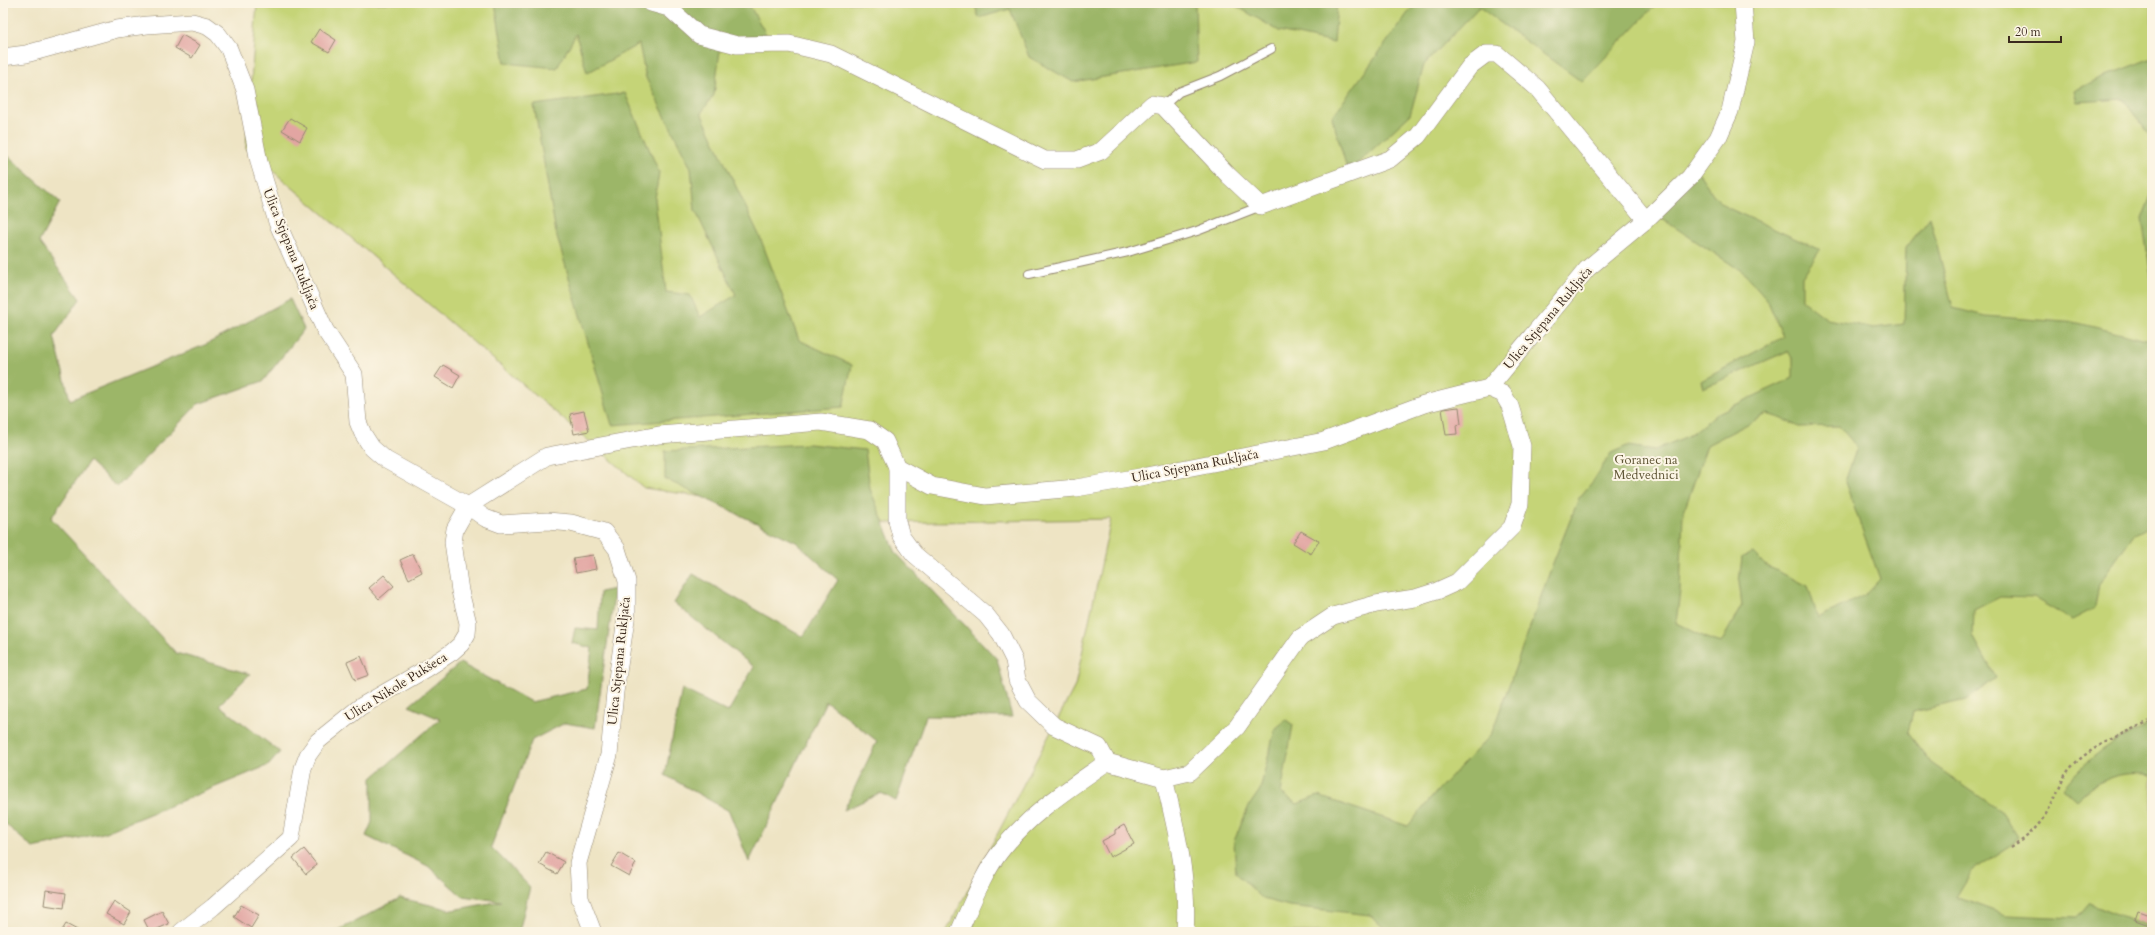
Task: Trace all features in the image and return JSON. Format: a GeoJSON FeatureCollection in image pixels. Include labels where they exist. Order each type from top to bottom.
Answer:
{"type":"FeatureCollection","features":[{"type":"Feature","properties":{"kind":"street"},"geometry":{"type":"LineString","coordinates":[[651,3],[669,8],[699,35],[738,46],[789,44],[831,54],[1045,160],[1077,160],[1101,151],[1152,104],[1163,106],[1261,206],[1390,159],[1418,136],[1470,66],[1486,54],[1497,54],[1537,88],[1646,220]]}},
{"type":"Feature","properties":{"kind":"street","name":"Ulica Stjepana Rukljača"},"geometry":{"type":"LineString","coordinates":[[898,467],[932,486],[985,496],[1076,488],[1324,441],[1424,404],[1489,388],[1587,269],[1646,220],[1690,177],[1718,138],[1730,111],[1746,42],[1743,3]]}},
{"type":"Feature","properties":{"kind":"street","name":"Ulica Stjepana Rukljača"},"geometry":{"type":"LineString","coordinates":[[3,57],[26,54],[117,29],[139,26],[192,22],[207,26],[218,34],[229,49],[245,90],[255,148],[277,222],[325,330],[354,374],[358,422],[363,434],[372,448],[386,460],[468,506],[485,518],[501,524],[571,523],[604,532],[617,549],[627,581],[627,613],[614,692],[609,755],[578,863],[580,898],[593,932]]}},
{"type":"Feature","properties":{"kind":"street"},"geometry":{"type":"LineString","coordinates":[[468,506],[546,456],[659,435],[821,422],[869,430],[885,441],[898,467],[897,521],[901,536],[914,554],[986,615],[1001,634],[1014,660],[1017,680],[1028,701],[1054,726],[1099,747],[1107,762],[1164,778],[1190,772],[1236,727],[1300,638],[1333,616],[1376,604],[1415,598],[1437,592],[1457,582],[1512,527],[1520,504],[1522,446],[1510,406],[1503,394],[1489,388]]}},
{"type":"Feature","properties":{"kind":"street","name":"Ulica Nikole Pukšeca"},"geometry":{"type":"LineString","coordinates":[[181,932],[213,907],[291,838],[303,768],[308,755],[318,741],[360,707],[426,669],[452,652],[461,644],[467,634],[468,623],[459,584],[453,542],[455,529],[468,506]]}},
{"type":"Feature","properties":{"kind":"street"},"geometry":{"type":"LineString","coordinates":[[959,932],[978,890],[1002,848],[1036,813],[1107,762]]}},
{"type":"Feature","properties":{"kind":"street"},"geometry":{"type":"LineString","coordinates":[[1164,778],[1181,849],[1187,907],[1185,932]]}},
{"type":"Feature","properties":{"kind":"lane"},"geometry":{"type":"LineString","coordinates":[[1163,106],[1179,92],[1220,76],[1271,49]]}},
{"type":"Feature","properties":{"kind":"lane"},"geometry":{"type":"LineString","coordinates":[[1029,274],[1128,252],[1197,231],[1261,206]]}},
{"type":"Feature","properties":{"kind":"path"},"geometry":{"type":"LineString","coordinates":[[2011,848],[2029,836],[2047,816],[2067,771],[2111,739],[2152,720]]}},
{"type":"Feature","properties":{"kind":"green space","name":"Goranec na Medvednici"},"geometry":{"type":"Polygon","coordinates":[[[257,3],[2152,3],[2152,932],[946,932],[1075,686],[1111,519],[876,523],[644,488],[246,148],[257,3]]]}},
{"type":"Feature","properties":{"kind":"green space"},"geometry":{"type":"Polygon","coordinates":[[[495,3],[748,3],[766,34],[721,43],[714,95],[701,113],[760,237],[799,340],[852,365],[843,407],[612,425],[556,233],[534,105],[625,93],[659,172],[655,199],[666,292],[690,295],[700,317],[736,295],[695,210],[691,168],[646,78],[639,44],[587,73],[576,34],[557,68],[505,63],[495,3]]]}},
{"type":"Feature","properties":{"kind":"green space"},"geometry":{"type":"Polygon","coordinates":[[[974,3],[1195,3],[1197,62],[1073,82],[1029,57],[1010,9],[979,18],[974,3]]]}},
{"type":"Feature","properties":{"kind":"green space"},"geometry":{"type":"Polygon","coordinates":[[[1231,3],[1337,3],[1334,43],[1279,31],[1231,3]]]}},
{"type":"Feature","properties":{"kind":"green space"},"geometry":{"type":"Polygon","coordinates":[[[1419,3],[1657,3],[1582,82],[1479,7],[1424,65],[1410,115],[1348,172],[1332,117],[1413,6],[1419,3]]]}},
{"type":"Feature","properties":{"kind":"green space"},"geometry":{"type":"Polygon","coordinates":[[[2152,58],[2152,139],[2123,99],[2077,102],[2074,91],[2100,78],[2152,58]]]}},
{"type":"Feature","properties":{"kind":"green space"},"geometry":{"type":"Polygon","coordinates":[[[3,147],[6,154],[60,202],[39,242],[80,299],[54,336],[70,400],[207,344],[290,299],[304,329],[263,381],[198,404],[117,487],[89,461],[51,518],[176,653],[250,674],[219,705],[280,752],[269,765],[103,833],[33,848],[3,822],[3,147]]]}},
{"type":"Feature","properties":{"kind":"green space"},"geometry":{"type":"Polygon","coordinates":[[[1698,172],[1715,197],[1728,208],[1820,250],[1802,277],[1802,300],[1827,319],[1874,328],[1904,324],[1906,248],[1930,217],[1953,308],[1985,316],[2078,323],[2146,340],[2152,335],[2152,525],[2133,535],[2099,584],[2095,608],[2072,620],[2034,598],[2000,597],[1974,610],[1973,636],[1996,678],[1966,700],[1913,712],[1908,733],[1931,763],[2002,812],[2018,837],[2013,844],[1972,871],[1956,897],[2005,915],[2077,918],[2090,903],[2152,928],[2152,932],[1388,932],[1370,915],[1289,906],[1263,899],[1236,873],[1234,841],[1249,806],[1260,790],[1275,729],[1286,720],[1293,725],[1281,793],[1297,804],[1318,796],[1408,826],[1438,790],[1491,735],[1553,563],[1579,498],[1594,480],[1611,453],[1627,446],[1655,450],[1690,435],[1718,413],[1793,378],[1793,360],[1788,351],[1703,388],[1701,381],[1783,337],[1767,299],[1743,272],[1659,217],[1698,172]],[[1767,414],[1707,445],[1683,514],[1680,591],[1676,623],[1711,640],[1721,643],[1742,605],[1739,582],[1742,557],[1753,553],[1765,565],[1808,586],[1818,618],[1865,595],[1880,579],[1845,482],[1857,447],[1839,426],[1799,427],[1783,419],[1767,414]]]}},
{"type":"Feature","properties":{"kind":"green space"},"geometry":{"type":"Polygon","coordinates":[[[2152,193],[2152,282],[2142,219],[2152,193]]]}},
{"type":"Feature","properties":{"kind":"green space"},"geometry":{"type":"Polygon","coordinates":[[[809,444],[865,450],[870,489],[896,553],[997,659],[1012,717],[926,716],[896,801],[881,793],[844,810],[877,741],[826,701],[749,862],[729,811],[665,775],[682,689],[728,712],[754,667],[674,603],[693,574],[803,637],[838,580],[796,542],[665,479],[665,451],[809,444]]]}},
{"type":"Feature","properties":{"kind":"green space"},"geometry":{"type":"Polygon","coordinates":[[[615,589],[595,728],[565,723],[532,740],[491,847],[530,887],[519,932],[318,932],[337,931],[400,898],[452,910],[501,901],[462,896],[428,866],[366,836],[372,822],[372,778],[440,719],[409,706],[460,663],[531,702],[587,689],[592,648],[572,643],[575,628],[598,630],[600,592],[615,589]]]}},
{"type":"Feature","properties":{"kind":"green space"},"geometry":{"type":"Polygon","coordinates":[[[2152,724],[2152,775],[2130,774],[2111,777],[2093,786],[2076,800],[2063,788],[2082,767],[2114,742],[2152,724]]]}},
{"type":"Feature","properties":{"kind":"building"},"geometry":{"type":"Polygon","coordinates":[[[319,29],[336,40],[329,52],[311,42],[319,29]]]}},
{"type":"Feature","properties":{"kind":"building"},"geometry":{"type":"Polygon","coordinates":[[[182,35],[200,45],[192,58],[175,48],[182,35]]]}},
{"type":"Feature","properties":{"kind":"building"},"geometry":{"type":"Polygon","coordinates":[[[290,118],[307,128],[300,141],[282,130],[290,118]]]}},
{"type":"Feature","properties":{"kind":"building"},"geometry":{"type":"Polygon","coordinates":[[[443,365],[460,375],[453,388],[435,377],[443,365]]]}},
{"type":"Feature","properties":{"kind":"building"},"geometry":{"type":"Polygon","coordinates":[[[1459,407],[1461,424],[1456,425],[1457,434],[1446,435],[1442,409],[1459,407]]]}},
{"type":"Feature","properties":{"kind":"building"},"geometry":{"type":"Polygon","coordinates":[[[584,411],[589,431],[574,434],[570,414],[584,411]]]}},
{"type":"Feature","properties":{"kind":"building"},"geometry":{"type":"Polygon","coordinates":[[[1301,531],[1319,541],[1311,554],[1293,543],[1301,531]]]}},
{"type":"Feature","properties":{"kind":"building"},"geometry":{"type":"Polygon","coordinates":[[[413,554],[422,572],[409,579],[400,560],[413,554]]]}},
{"type":"Feature","properties":{"kind":"building"},"geometry":{"type":"Polygon","coordinates":[[[593,555],[596,569],[576,573],[573,558],[593,555]]]}},
{"type":"Feature","properties":{"kind":"building"},"geometry":{"type":"Polygon","coordinates":[[[384,575],[394,586],[379,599],[369,588],[384,575]]]}},
{"type":"Feature","properties":{"kind":"building"},"geometry":{"type":"Polygon","coordinates":[[[361,656],[369,675],[355,680],[347,662],[361,656]]]}},
{"type":"Feature","properties":{"kind":"building"},"geometry":{"type":"Polygon","coordinates":[[[1124,825],[1134,844],[1110,857],[1102,841],[1115,834],[1115,830],[1124,825]]]}},
{"type":"Feature","properties":{"kind":"building"},"geometry":{"type":"Polygon","coordinates":[[[304,849],[317,865],[306,874],[293,858],[304,849]]]}},
{"type":"Feature","properties":{"kind":"building"},"geometry":{"type":"Polygon","coordinates":[[[546,852],[564,862],[557,874],[539,864],[546,852]]]}},
{"type":"Feature","properties":{"kind":"building"},"geometry":{"type":"Polygon","coordinates":[[[619,853],[636,863],[629,876],[611,866],[619,853]]]}},
{"type":"Feature","properties":{"kind":"building"},"geometry":{"type":"Polygon","coordinates":[[[46,890],[66,893],[64,908],[44,905],[46,890]]]}},
{"type":"Feature","properties":{"kind":"building"},"geometry":{"type":"Polygon","coordinates":[[[114,901],[131,912],[124,924],[106,914],[114,901]]]}},
{"type":"Feature","properties":{"kind":"building"},"geometry":{"type":"Polygon","coordinates":[[[241,905],[259,915],[251,928],[234,917],[241,905]]]}},
{"type":"Feature","properties":{"kind":"building"},"geometry":{"type":"Polygon","coordinates":[[[162,911],[169,924],[150,932],[144,920],[162,911]]]}},
{"type":"Feature","properties":{"kind":"building"},"geometry":{"type":"Polygon","coordinates":[[[2138,911],[2152,916],[2152,926],[2135,920],[2138,911]]]}},
{"type":"Feature","properties":{"kind":"building"},"geometry":{"type":"Polygon","coordinates":[[[66,924],[81,932],[61,932],[66,924]]]}}]}
